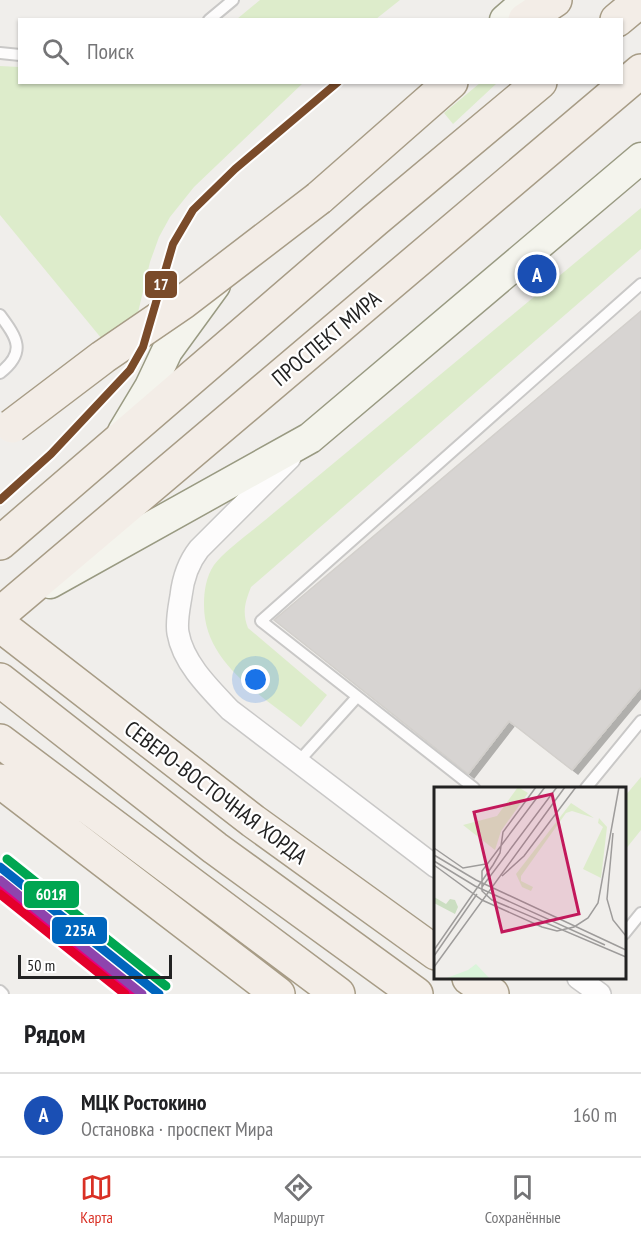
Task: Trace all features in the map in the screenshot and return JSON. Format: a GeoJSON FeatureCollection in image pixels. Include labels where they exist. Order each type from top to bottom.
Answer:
{"type":"FeatureCollection","features":[{"type":"Feature","properties":{"kind":"main road"},"geometry":{"type":"LineString","coordinates":[[507,18],[528,0]]}},
{"type":"Feature","properties":{"kind":"main road"},"geometry":{"type":"LineString","coordinates":[[526,18],[542,0]]}},
{"type":"Feature","properties":{"kind":"main road"},"geometry":{"type":"LineString","coordinates":[[527,18],[555,0]]}},
{"type":"Feature","properties":{"kind":"main road"},"geometry":{"type":"LineString","coordinates":[[619,18],[641,0]]}},
{"type":"Feature","properties":{"kind":"main road","name":"ПРОСПЕКТ МИРА"},"geometry":{"type":"LineString","coordinates":[[4,615],[641,71]]}},
{"type":"Feature","properties":{"kind":"main road"},"geometry":{"type":"LineString","coordinates":[[115,444],[185,323],[256,236],[429,84]]}},
{"type":"Feature","properties":{"kind":"main road"},"geometry":{"type":"LineString","coordinates":[[4,431],[103,357],[182,303],[319,198],[450,84]]}},
{"type":"Feature","properties":{"kind":"main road"},"geometry":{"type":"LineString","coordinates":[[0,543],[375,220],[538,84]]}},
{"type":"Feature","properties":{"kind":"main road"},"geometry":{"type":"LineString","coordinates":[[4,615],[310,438],[641,158]]}},
{"type":"Feature","properties":{"kind":"main road","name":"СЕВЕРО-ВОСТОЧНАЯ ХОРДА"},"geometry":{"type":"LineString","coordinates":[[4,615],[253,821],[434,952]]}},
{"type":"Feature","properties":{"kind":"main road","name":"СЕВЕРО-ВОСТОЧНАЯ ХОРДА"},"geometry":{"type":"LineString","coordinates":[[0,680],[215,848],[416,994]]}},
{"type":"Feature","properties":{"kind":"main road"},"geometry":{"type":"LineString","coordinates":[[0,741],[338,994]]}},
{"type":"Feature","properties":{"kind":"main road"},"geometry":{"type":"LineString","coordinates":[[0,781],[278,994]]}},
{"type":"Feature","properties":{"kind":"main road"},"geometry":{"type":"LineString","coordinates":[[470,979],[492,994]]}},
{"type":"Feature","properties":{"kind":"street"},"geometry":{"type":"LineString","coordinates":[[310,438],[191,559],[181,593],[177,632],[184,652],[206,684],[230,710],[434,866]]}},
{"type":"Feature","properties":{"kind":"street"},"geometry":{"type":"LineString","coordinates":[[579,979],[600,994]]}},
{"type":"Feature","properties":{"kind":"lane"},"geometry":{"type":"LineString","coordinates":[[211,18],[233,0]]}},
{"type":"Feature","properties":{"kind":"lane"},"geometry":{"type":"LineString","coordinates":[[0,53],[18,55]]}},
{"type":"Feature","properties":{"kind":"lane"},"geometry":{"type":"LineString","coordinates":[[471,787],[261,621],[641,284]]}},
{"type":"Feature","properties":{"kind":"lane"},"geometry":{"type":"LineString","coordinates":[[0,315],[18,344],[9,366],[0,373]]}},
{"type":"Feature","properties":{"kind":"lane"},"geometry":{"type":"LineString","coordinates":[[298,762],[357,697]]}},
{"type":"Feature","properties":{"kind":"lane"},"geometry":{"type":"LineString","coordinates":[[588,787],[641,721]]}},
{"type":"Feature","properties":{"kind":"lane"},"geometry":{"type":"LineString","coordinates":[[58,814],[292,994]]}},
{"type":"Feature","properties":{"kind":"lane"},"geometry":{"type":"LineString","coordinates":[[626,932],[641,913]]}},
{"type":"Feature","properties":{"kind":"lane"},"geometry":{"type":"LineString","coordinates":[[0,991],[3,994]]}},
{"type":"Feature","properties":{"kind":"green space"},"geometry":{"type":"Polygon","coordinates":[[[260,0],[400,0],[377,18],[238,18],[260,0]]]}},
{"type":"Feature","properties":{"kind":"green space"},"geometry":{"type":"Polygon","coordinates":[[[0,66],[18,67],[18,84],[302,84],[194,187],[170,217],[159,237],[150,262],[136,321],[111,350],[0,215],[0,66]]]}},
{"type":"Feature","properties":{"kind":"green space"},"geometry":{"type":"Polygon","coordinates":[[[479,84],[496,84],[453,124],[444,113],[479,84]]]}},
{"type":"Feature","properties":{"kind":"green space"},"geometry":{"type":"Polygon","coordinates":[[[641,208],[641,249],[251,587],[245,607],[248,628],[327,695],[301,727],[237,675],[213,644],[206,626],[204,595],[209,574],[214,565],[232,547],[641,208]]]}},
{"type":"Feature","properties":{"kind":"green space"},"geometry":{"type":"Polygon","coordinates":[[[641,777],[641,830],[626,849],[626,795],[641,777]]]}},
{"type":"Feature","properties":{"kind":"building"},"geometry":{"type":"Polygon","coordinates":[[[641,311],[641,687],[572,770],[509,721],[468,774],[274,620],[641,311]]]}},
{"type":"Feature","properties":{"kind":"transit line","name":"17"},"geometry":{"type":"LineString","coordinates":[[0,500],[51,454],[130,370],[143,347],[173,244],[193,210],[235,169],[336,84]]}},
{"type":"Feature","properties":{"kind":"transit line","name":"601Я"},"geometry":{"type":"LineString","coordinates":[[7,859],[166,986]]}},
{"type":"Feature","properties":{"kind":"transit line","name":"225А"},"geometry":{"type":"LineString","coordinates":[[0,867],[159,994]]}},
{"type":"Feature","properties":{"kind":"transit line"},"geometry":{"type":"LineString","coordinates":[[0,880],[142,994]]}},
{"type":"Feature","properties":{"kind":"transit line"},"geometry":{"type":"LineString","coordinates":[[0,887],[131,994]]}},
{"type":"Feature","properties":{"kind":"transit line"},"geometry":{"type":"LineString","coordinates":[[0,894],[125,994]]}},
{"type":"Feature","properties":{"kind":"place","name":"МЦК Ростокино"},"geometry":{"type":"Point","coordinates":[537,274]}}]}
